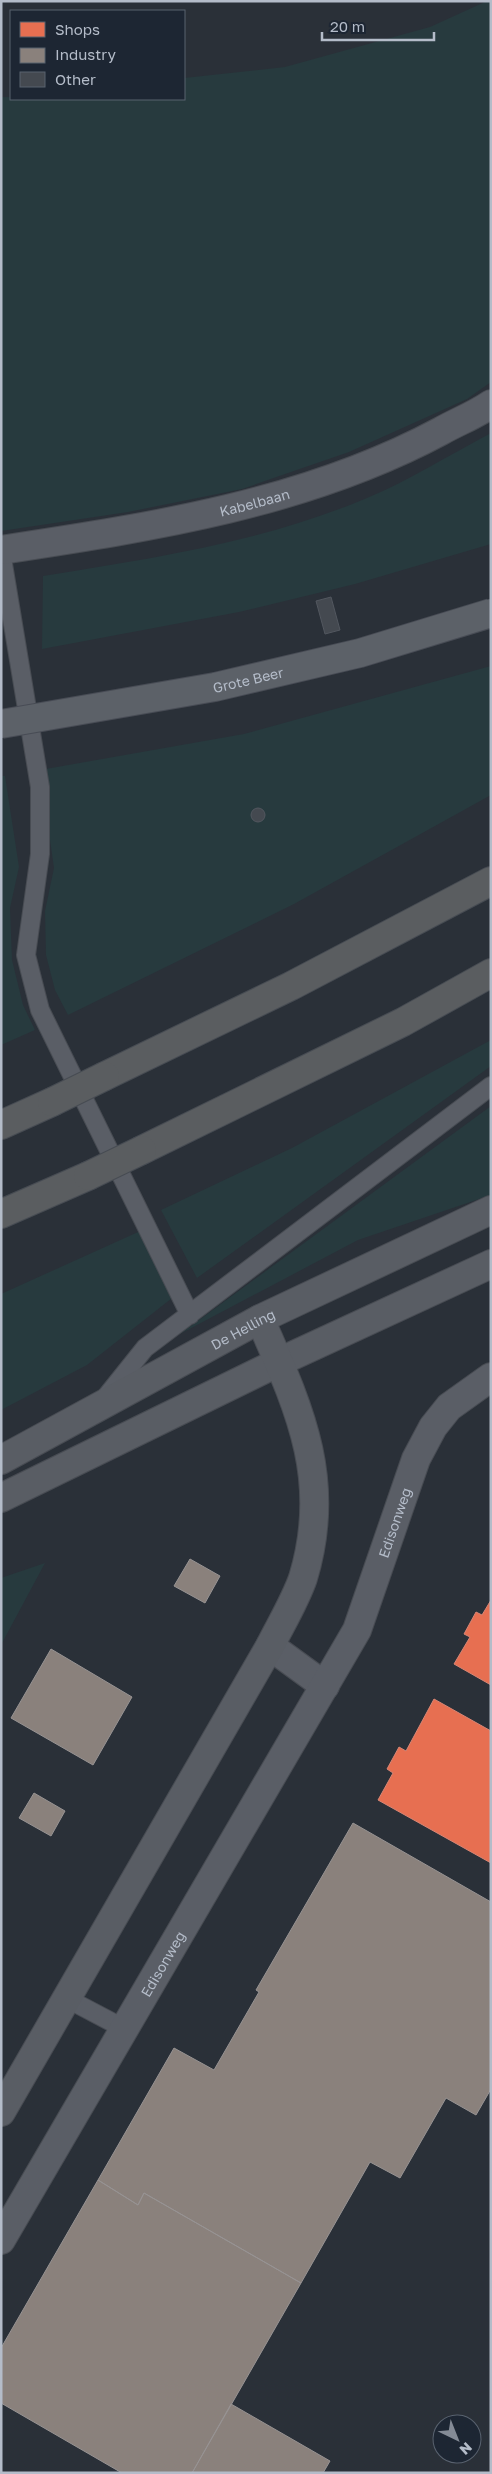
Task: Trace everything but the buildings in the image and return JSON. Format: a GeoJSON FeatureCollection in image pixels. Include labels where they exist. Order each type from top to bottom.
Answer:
{"type":"FeatureCollection","features":[{"type":"Feature","properties":{"kind":"highway"},"geometry":{"type":"LineString","coordinates":[[1,1125],[291,986],[491,881]]}},
{"type":"Feature","properties":{"kind":"highway"},"geometry":{"type":"LineString","coordinates":[[1,1214],[88,1176],[403,1022],[491,973]]}},
{"type":"Feature","properties":{"kind":"main road","name":"Grote Beer"},"geometry":{"type":"LineString","coordinates":[[1,724],[215,687],[360,652],[491,614]]}},
{"type":"Feature","properties":{"kind":"street","name":"Kabelbaan"},"geometry":{"type":"LineString","coordinates":[[1,551],[129,530],[239,507],[330,481],[406,450],[491,404]]}},
{"type":"Feature","properties":{"kind":"street","name":"De Helling"},"geometry":{"type":"LineString","coordinates":[[1,1460],[260,1319],[491,1210]]}},
{"type":"Feature","properties":{"kind":"street"},"geometry":{"type":"LineString","coordinates":[[1,1498],[279,1362],[491,1264]]}},
{"type":"Feature","properties":{"kind":"street"},"geometry":{"type":"LineString","coordinates":[[1,2112],[270,1646],[302,1578],[312,1527],[315,1485],[310,1451],[300,1413],[260,1319]]}},
{"type":"Feature","properties":{"kind":"street","name":"Edisonweg"},"geometry":{"type":"LineString","coordinates":[[1,2240],[357,1630],[416,1459],[433,1428],[449,1408],[470,1390],[491,1378]]}},
{"type":"Feature","properties":{"kind":"street"},"geometry":{"type":"LineString","coordinates":[[270,1646],[325,1686]]}},
{"type":"Feature","properties":{"kind":"lane"},"geometry":{"type":"LineString","coordinates":[[1,551],[40,787],[40,854],[26,956],[40,1010],[190,1315]]}},
{"type":"Feature","properties":{"kind":"lane"},"geometry":{"type":"LineString","coordinates":[[97,1408],[145,1348],[491,1086]]}},
{"type":"Feature","properties":{"kind":"lane"},"geometry":{"type":"LineString","coordinates":[[66,1998],[124,2028]]}},
{"type":"Feature","properties":{"kind":"green space"},"geometry":{"type":"Polygon","coordinates":[[[487,1],[491,1],[491,382],[467,399],[349,452],[242,489],[128,512],[1,531],[1,97],[10,97],[10,100],[185,100],[185,78],[285,67],[430,27],[487,1]]]}},
{"type":"Feature","properties":{"kind":"green space"},"geometry":{"type":"Polygon","coordinates":[[[491,433],[491,544],[355,584],[239,612],[42,649],[43,576],[207,547],[288,526],[367,498],[414,476],[491,433]]]}},
{"type":"Feature","properties":{"kind":"green space"},"geometry":{"type":"Polygon","coordinates":[[[491,666],[491,795],[294,904],[68,1015],[55,990],[46,955],[45,911],[54,868],[40,770],[244,734],[491,666]]]}},
{"type":"Feature","properties":{"kind":"green space"},"geometry":{"type":"Polygon","coordinates":[[[1,776],[5,776],[19,867],[10,908],[12,960],[23,1005],[35,1030],[1,1045],[1,776]]]}},
{"type":"Feature","properties":{"kind":"green space"},"geometry":{"type":"Polygon","coordinates":[[[491,1040],[491,1066],[197,1278],[161,1210],[292,1148],[491,1040]]]}},
{"type":"Feature","properties":{"kind":"green space"},"geometry":{"type":"Polygon","coordinates":[[[491,1106],[491,1195],[358,1240],[180,1334],[491,1106]]]}},
{"type":"Feature","properties":{"kind":"green space"},"geometry":{"type":"Polygon","coordinates":[[[147,1228],[181,1291],[87,1365],[1,1410],[1,1294],[147,1228]]]}},
{"type":"Feature","properties":{"kind":"green space"},"geometry":{"type":"Polygon","coordinates":[[[45,1563],[1,1645],[1,1578],[45,1563]]]}}]}
